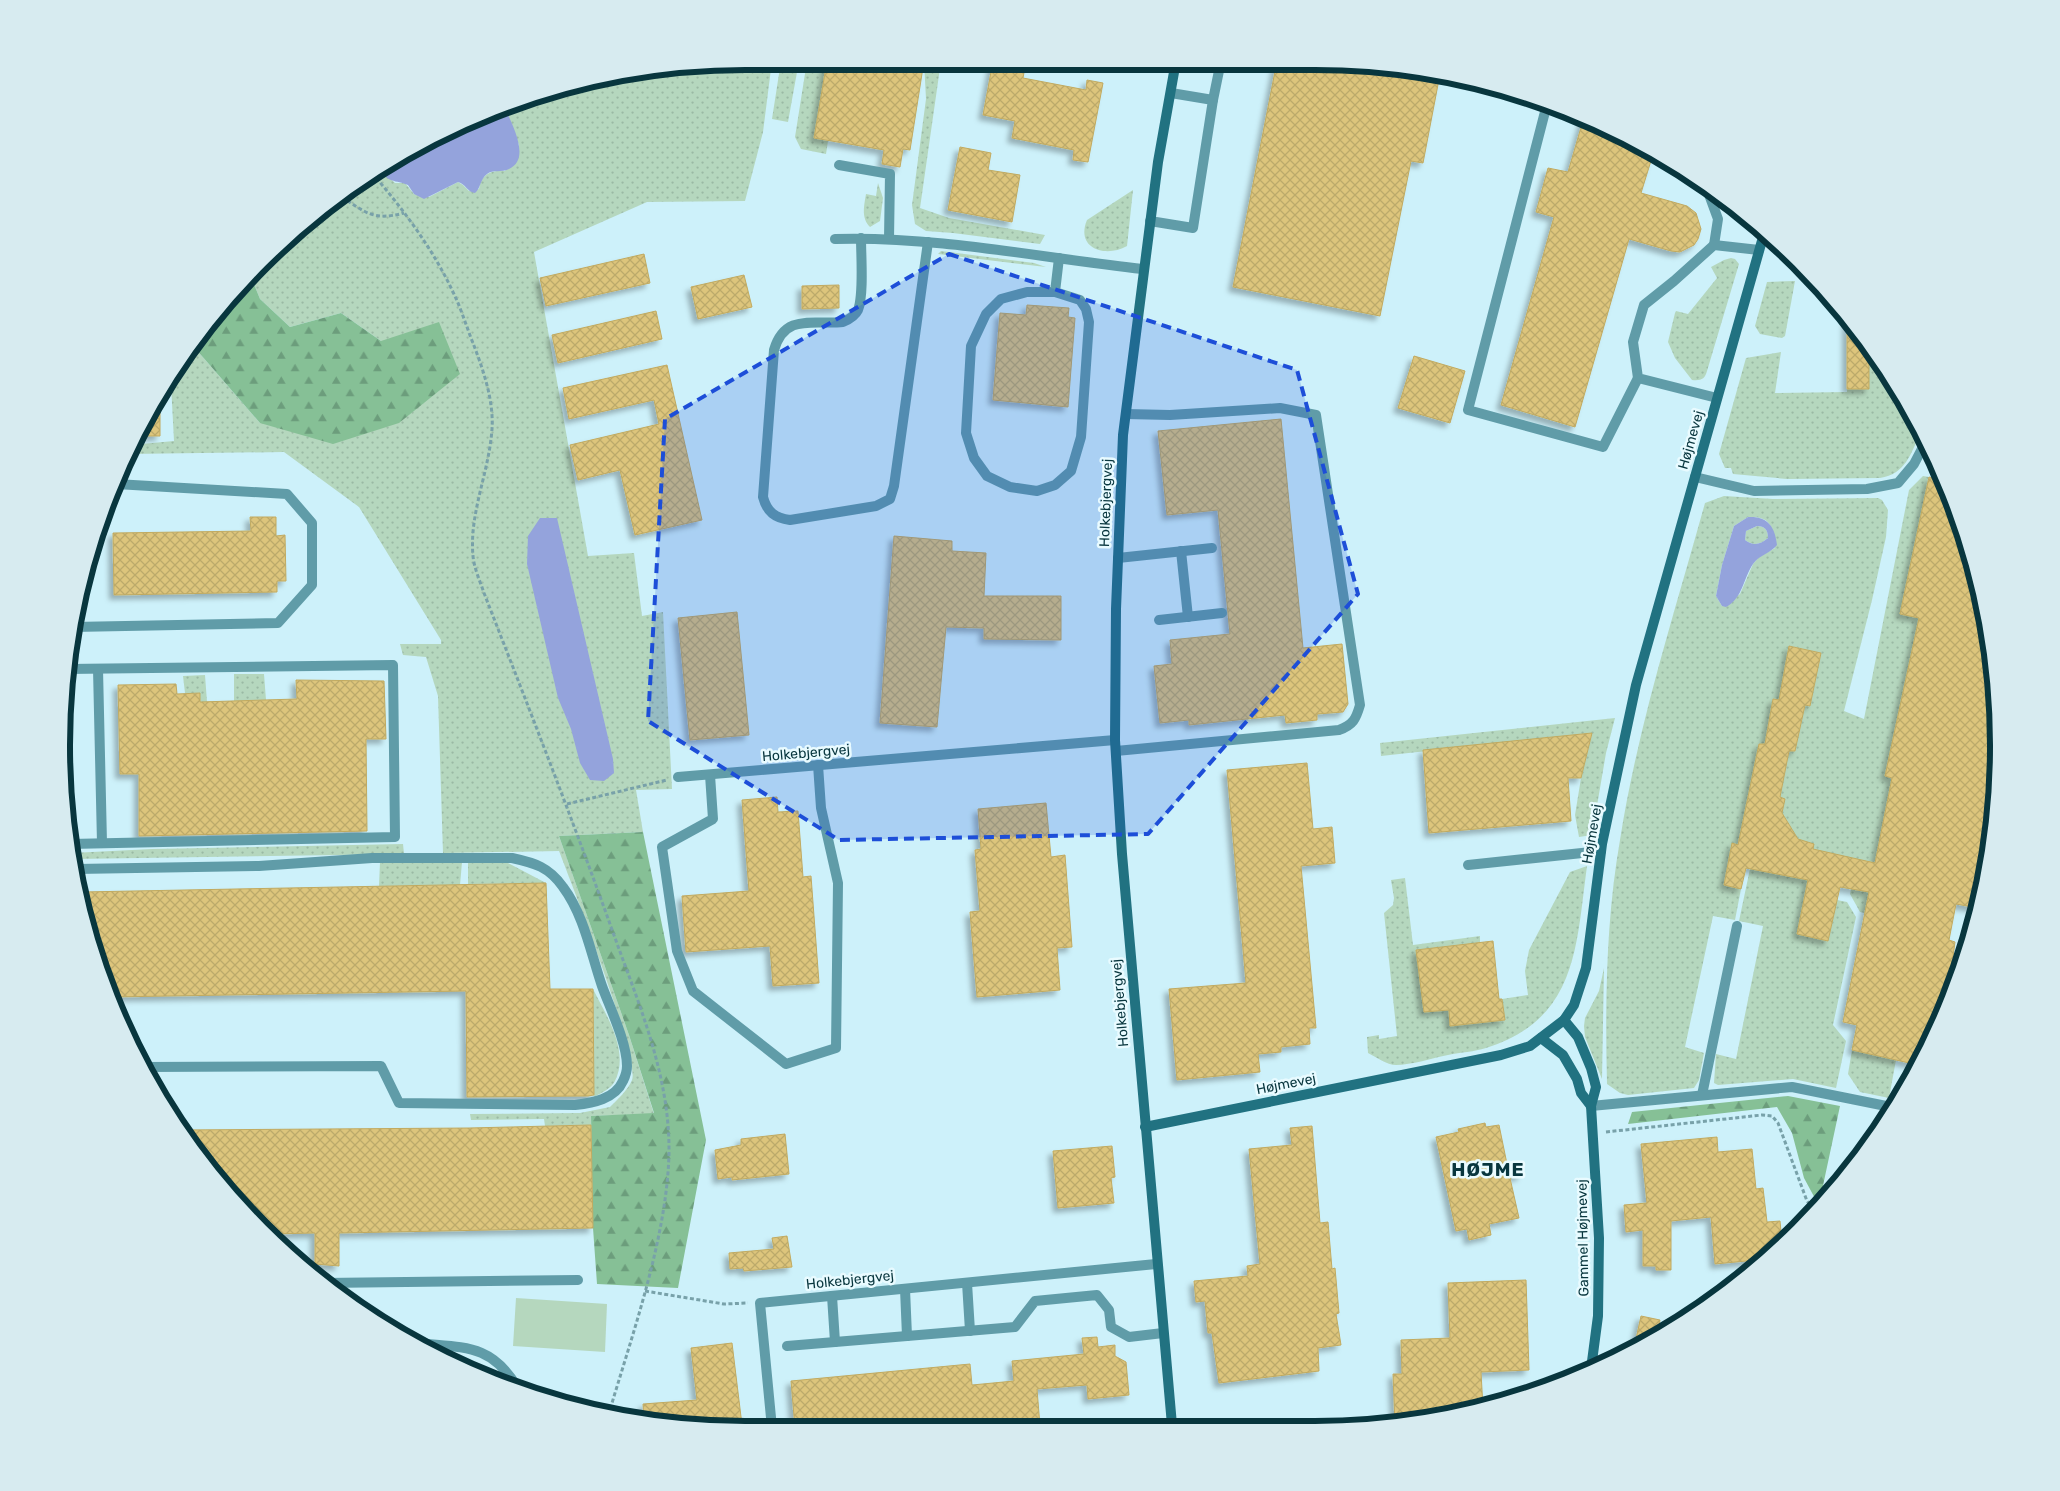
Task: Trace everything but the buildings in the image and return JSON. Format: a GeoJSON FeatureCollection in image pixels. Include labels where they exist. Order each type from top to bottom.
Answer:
{"type":"FeatureCollection","features":[{"type":"Feature","properties":{"kind":"street","name":"Holkebjergvej"},"geometry":{"type":"LineString","coordinates":[[1172,1421],[1156,1264],[1122,854],[1115,740],[1116,609],[1123,436],[1158,162],[1175,70]]}},
{"type":"Feature","properties":{"kind":"street"},"geometry":{"type":"LineString","coordinates":[[1150,221],[1194,228],[1219,70]]}},
{"type":"Feature","properties":{"kind":"street"},"geometry":{"type":"LineString","coordinates":[[1171,93],[1213,100]]}},
{"type":"Feature","properties":{"kind":"street"},"geometry":{"type":"LineString","coordinates":[[1545,111],[1468,410],[1603,447],[1638,378],[1633,342],[1644,304],[1674,281],[1714,245],[1718,218],[1711,199]]}},
{"type":"Feature","properties":{"kind":"street"},"geometry":{"type":"LineString","coordinates":[[839,165],[890,174],[890,239]]}},
{"type":"Feature","properties":{"kind":"street"},"geometry":{"type":"LineString","coordinates":[[861,238],[860,301],[858,311],[851,319],[843,322],[793,325],[783,330],[774,350],[763,497],[765,506],[772,515],[780,519],[790,520],[876,506],[890,499],[894,486],[928,242]]}},
{"type":"Feature","properties":{"kind":"street"},"geometry":{"type":"LineString","coordinates":[[835,239],[861,238],[928,242],[1143,269]]}},
{"type":"Feature","properties":{"kind":"street","name":"Højmevej"},"geometry":{"type":"LineString","coordinates":[[1145,1127],[1501,1056],[1530,1046],[1564,1020],[1574,1005],[1586,968],[1601,851],[1636,685],[1762,240]]}},
{"type":"Feature","properties":{"kind":"street"},"geometry":{"type":"LineString","coordinates":[[1714,245],[1759,250]]}},
{"type":"Feature","properties":{"kind":"street"},"geometry":{"type":"LineString","coordinates":[[1054,292],[1059,258]]}},
{"type":"Feature","properties":{"kind":"street"},"geometry":{"type":"LineString","coordinates":[[1027,292],[1054,292],[1080,300],[1086,309],[1089,322],[1081,437],[1071,470],[1055,485],[1036,491],[1010,487],[987,476],[974,458],[966,432],[972,346],[986,314],[1000,299],[1027,292]]}},
{"type":"Feature","properties":{"kind":"street"},"geometry":{"type":"LineString","coordinates":[[1638,378],[1717,398]]}},
{"type":"Feature","properties":{"kind":"street"},"geometry":{"type":"LineString","coordinates":[[1116,751],[1339,730],[1348,727],[1356,719],[1360,705],[1316,415],[1280,408],[1170,415],[1126,414]]}},
{"type":"Feature","properties":{"kind":"street"},"geometry":{"type":"LineString","coordinates":[[1695,477],[1754,491],[1866,489],[1898,483],[1914,464],[1921,450]]}},
{"type":"Feature","properties":{"kind":"street"},"geometry":{"type":"LineString","coordinates":[[81,627],[278,623],[312,585],[312,522],[287,494],[122,484]]}},
{"type":"Feature","properties":{"kind":"street"},"geometry":{"type":"LineString","coordinates":[[1118,558],[1212,548]]}},
{"type":"Feature","properties":{"kind":"street"},"geometry":{"type":"LineString","coordinates":[[1181,551],[1188,617]]}},
{"type":"Feature","properties":{"kind":"street"},"geometry":{"type":"LineString","coordinates":[[1159,620],[1222,613]]}},
{"type":"Feature","properties":{"kind":"street"},"geometry":{"type":"LineString","coordinates":[[75,669],[393,665],[395,837],[78,844]]}},
{"type":"Feature","properties":{"kind":"street"},"geometry":{"type":"LineString","coordinates":[[98,669],[102,843]]}},
{"type":"Feature","properties":{"kind":"street","name":"Holkebjergvej"},"geometry":{"type":"LineString","coordinates":[[678,777],[1115,740]]}},
{"type":"Feature","properties":{"kind":"street"},"geometry":{"type":"LineString","coordinates":[[710,775],[713,819],[662,847],[677,951],[693,991],[786,1064],[836,1048],[838,883],[821,808],[818,765]]}},
{"type":"Feature","properties":{"kind":"street"},"geometry":{"type":"LineString","coordinates":[[1468,865],[1601,851]]}},
{"type":"Feature","properties":{"kind":"street"},"geometry":{"type":"LineString","coordinates":[[82,870],[258,866],[372,858],[512,858],[534,862],[553,875],[564,888],[577,913],[617,1026],[627,1066],[624,1081],[606,1098],[590,1104],[575,1105],[399,1103],[381,1066],[152,1067]]}},
{"type":"Feature","properties":{"kind":"street"},"geometry":{"type":"LineString","coordinates":[[1702,1095],[1736,926]]}},
{"type":"Feature","properties":{"kind":"street","name":"Gammel Højmevej"},"geometry":{"type":"LineString","coordinates":[[1564,1020],[1578,1037],[1591,1068],[1596,1087],[1591,1106],[1599,1238],[1598,1316],[1592,1361]]}},
{"type":"Feature","properties":{"kind":"street","name":"Gammel Højmevej"},"geometry":{"type":"LineString","coordinates":[[1540,1038],[1563,1055],[1577,1079],[1581,1093],[1591,1106]]}},
{"type":"Feature","properties":{"kind":"street"},"geometry":{"type":"LineString","coordinates":[[1591,1106],[1792,1087],[1886,1106]]}},
{"type":"Feature","properties":{"kind":"street","name":"Holkebjergvej"},"geometry":{"type":"LineString","coordinates":[[760,1303],[1156,1264]]}},
{"type":"Feature","properties":{"kind":"street"},"geometry":{"type":"LineString","coordinates":[[337,1283],[578,1280]]}},
{"type":"Feature","properties":{"kind":"street"},"geometry":{"type":"LineString","coordinates":[[967,1282],[970,1331]]}},
{"type":"Feature","properties":{"kind":"street"},"geometry":{"type":"LineString","coordinates":[[904,1289],[907,1336]]}},
{"type":"Feature","properties":{"kind":"street"},"geometry":{"type":"LineString","coordinates":[[787,1346],[1015,1327],[1035,1302],[1097,1295],[1109,1310],[1111,1327],[1129,1337],[1163,1333]]}},
{"type":"Feature","properties":{"kind":"street"},"geometry":{"type":"LineString","coordinates":[[832,1296],[835,1342]]}},
{"type":"Feature","properties":{"kind":"street"},"geometry":{"type":"LineString","coordinates":[[760,1303],[771,1421]]}},
{"type":"Feature","properties":{"kind":"street"},"geometry":{"type":"LineString","coordinates":[[437,1346],[482,1352],[496,1361],[510,1374],[513,1379]]}},
{"type":"Feature","properties":{"kind":"path"},"geometry":{"type":"LineString","coordinates":[[377,179],[404,213],[435,258],[454,292],[481,363],[488,395],[492,429],[485,473],[474,516],[473,558],[484,593],[567,804],[656,1052],[667,1105],[669,1152],[665,1203],[645,1291],[611,1407]]}},
{"type":"Feature","properties":{"kind":"path"},"geometry":{"type":"LineString","coordinates":[[347,201],[367,214],[389,217],[404,213]]}},
{"type":"Feature","properties":{"kind":"path"},"geometry":{"type":"LineString","coordinates":[[567,804],[678,777]]}},
{"type":"Feature","properties":{"kind":"path"},"geometry":{"type":"LineString","coordinates":[[1594,1133],[1762,1115],[1772,1116],[1778,1123],[1810,1204]]}},
{"type":"Feature","properties":{"kind":"path"},"geometry":{"type":"LineString","coordinates":[[645,1291],[724,1304],[760,1303]]}},
{"type":"Feature","properties":{"kind":"highlighted area"},"geometry":{"type":"Polygon","coordinates":[[[949,254],[1297,370],[1358,594],[1148,834],[839,840],[648,721],[665,419],[949,254]]]}},
{"type":"Feature","properties":{"kind":"green space"},"geometry":{"type":"Polygon","coordinates":[[[771,70],[763,132],[745,201],[647,202],[534,252],[588,556],[634,553],[642,616],[663,612],[672,789],[636,790],[643,832],[559,836],[629,1035],[654,1114],[591,1116],[591,1125],[545,1126],[544,1119],[471,1120],[470,1114],[580,1113],[610,1107],[630,1084],[632,1080],[632,1065],[616,1006],[559,851],[443,853],[438,696],[426,657],[403,655],[400,644],[441,644],[441,640],[359,507],[284,452],[137,454],[142,444],[174,441],[171,390],[198,351],[260,423],[381,341],[341,313],[290,327],[260,299],[254,283],[300,238],[334,210],[386,174],[395,183],[405,183],[414,194],[429,197],[458,182],[469,191],[479,189],[484,176],[495,171],[505,171],[519,145],[507,114],[571,93],[657,76],[701,71],[771,70]]]}},
{"type":"Feature","properties":{"kind":"green space"},"geometry":{"type":"Polygon","coordinates":[[[780,70],[797,70],[788,122],[772,119],[780,70]]]}},
{"type":"Feature","properties":{"kind":"green space"},"geometry":{"type":"Polygon","coordinates":[[[806,70],[825,70],[814,138],[828,141],[826,154],[801,149],[795,137],[806,70]]]}},
{"type":"Feature","properties":{"kind":"green space"},"geometry":{"type":"Polygon","coordinates":[[[924,70],[940,70],[920,208],[949,218],[1045,235],[1040,244],[926,231],[915,224],[912,205],[926,99],[924,70]]]}},
{"type":"Feature","properties":{"kind":"green space"},"geometry":{"type":"Polygon","coordinates":[[[878,183],[883,198],[880,221],[870,227],[864,216],[866,194],[876,196],[878,183]]]}},
{"type":"Feature","properties":{"kind":"green space"},"geometry":{"type":"Polygon","coordinates":[[[1133,190],[1127,246],[1119,250],[1102,251],[1089,244],[1085,238],[1084,230],[1087,220],[1133,190]]]}},
{"type":"Feature","properties":{"kind":"green space"},"geometry":{"type":"Polygon","coordinates":[[[941,251],[1034,263],[1046,267],[938,254],[941,251]]]}},
{"type":"Feature","properties":{"kind":"green space"},"geometry":{"type":"Polygon","coordinates":[[[1731,258],[1735,259],[1739,264],[1706,374],[1702,379],[1692,380],[1675,358],[1668,342],[1675,313],[1676,311],[1688,314],[1717,278],[1711,267],[1731,258]]]}},
{"type":"Feature","properties":{"kind":"green space"},"geometry":{"type":"Polygon","coordinates":[[[1795,281],[1785,336],[1782,338],[1760,334],[1755,326],[1767,282],[1795,281]]]}},
{"type":"Feature","properties":{"kind":"green space"},"geometry":{"type":"Polygon","coordinates":[[[254,283],[260,299],[290,327],[341,313],[381,341],[439,322],[460,374],[399,423],[333,444],[260,423],[198,351],[254,283]]]}},
{"type":"Feature","properties":{"kind":"green space"},"geometry":{"type":"Polygon","coordinates":[[[1781,352],[1775,393],[1847,392],[1847,389],[1869,389],[1869,360],[1900,408],[1917,441],[1906,462],[1889,476],[1880,478],[1787,479],[1733,474],[1731,468],[1725,468],[1719,454],[1746,358],[1781,352]]]}},
{"type":"Feature","properties":{"kind":"green space"},"geometry":{"type":"Polygon","coordinates":[[[1923,476],[1929,477],[1900,614],[1919,618],[1885,776],[1892,778],[1874,868],[1813,849],[1798,839],[1782,813],[1780,797],[1789,751],[1795,751],[1805,705],[1810,706],[1821,653],[1790,646],[1779,700],[1773,699],[1765,744],[1759,744],[1738,845],[1732,844],[1724,884],[1741,889],[1735,920],[1713,916],[1685,1047],[1704,1053],[1699,1080],[1694,1088],[1628,1095],[1620,1093],[1607,1084],[1606,1023],[1609,931],[1615,870],[1628,797],[1647,712],[1705,503],[1724,496],[1773,499],[1878,498],[1882,500],[1888,510],[1886,537],[1844,711],[1864,719],[1909,490],[1923,476]],[[1748,517],[1734,526],[1722,565],[1716,596],[1722,606],[1740,594],[1753,564],[1759,557],[1775,548],[1770,525],[1767,521],[1756,517],[1748,517]]]}},
{"type":"Feature","properties":{"kind":"green space"},"geometry":{"type":"Polygon","coordinates":[[[1757,526],[1766,529],[1768,538],[1756,544],[1745,540],[1746,531],[1757,526]]]}},
{"type":"Feature","properties":{"kind":"green space"},"geometry":{"type":"Polygon","coordinates":[[[234,674],[264,674],[266,700],[234,701],[234,674]]]}},
{"type":"Feature","properties":{"kind":"green space"},"geometry":{"type":"Polygon","coordinates":[[[205,675],[207,702],[200,702],[200,693],[185,693],[183,676],[205,675]]]}},
{"type":"Feature","properties":{"kind":"green space"},"geometry":{"type":"Polygon","coordinates":[[[1615,718],[1606,753],[1592,835],[1579,837],[1575,815],[1581,778],[1592,733],[1381,756],[1380,743],[1615,718]]]}},
{"type":"Feature","properties":{"kind":"green space"},"geometry":{"type":"Polygon","coordinates":[[[643,832],[706,1140],[678,1288],[597,1284],[593,1228],[591,1116],[654,1113],[629,1035],[559,836],[643,832]]]}},
{"type":"Feature","properties":{"kind":"green space"},"geometry":{"type":"Polygon","coordinates":[[[403,844],[404,854],[80,859],[79,853],[152,849],[403,844]]]}},
{"type":"Feature","properties":{"kind":"green space"},"geometry":{"type":"Polygon","coordinates":[[[380,862],[462,862],[460,885],[379,886],[380,862]]]}},
{"type":"Feature","properties":{"kind":"green space"},"geometry":{"type":"Polygon","coordinates":[[[468,862],[506,862],[546,883],[468,884],[468,862]]]}},
{"type":"Feature","properties":{"kind":"green space"},"geometry":{"type":"Polygon","coordinates":[[[1751,864],[1754,869],[1822,883],[1806,893],[1797,934],[1828,941],[1837,900],[1847,902],[1856,917],[1833,1025],[1846,1041],[1836,1088],[1793,1079],[1718,1085],[1714,1083],[1716,1054],[1736,1059],[1763,926],[1739,921],[1751,864]]]}},
{"type":"Feature","properties":{"kind":"green space"},"geometry":{"type":"Polygon","coordinates":[[[1587,866],[1580,924],[1567,976],[1555,999],[1539,1019],[1516,1035],[1486,1048],[1408,1064],[1393,1065],[1368,1053],[1367,1037],[1379,1035],[1379,1039],[1397,1036],[1384,913],[1393,905],[1394,898],[1391,880],[1405,878],[1413,945],[1480,936],[1480,943],[1417,950],[1424,1012],[1449,1010],[1451,1026],[1505,1020],[1502,999],[1528,995],[1525,971],[1529,950],[1570,872],[1587,866]]]}},
{"type":"Feature","properties":{"kind":"green space"},"geometry":{"type":"Polygon","coordinates":[[[1852,884],[1870,888],[1865,913],[1860,912],[1850,894],[1852,884]]]}},
{"type":"Feature","properties":{"kind":"green space"},"geometry":{"type":"Polygon","coordinates":[[[1604,968],[1602,1079],[1585,1037],[1584,1026],[1585,1018],[1599,991],[1604,968]]]}},
{"type":"Feature","properties":{"kind":"green space"},"geometry":{"type":"Polygon","coordinates":[[[593,989],[610,1022],[620,1058],[619,1070],[613,1084],[594,1097],[593,989]]]}},
{"type":"Feature","properties":{"kind":"green space"},"geometry":{"type":"Polygon","coordinates":[[[1852,1050],[1896,1060],[1889,1098],[1860,1092],[1848,1074],[1852,1050]]]}},
{"type":"Feature","properties":{"kind":"green space"},"geometry":{"type":"Polygon","coordinates":[[[1788,1096],[1840,1106],[1822,1191],[1815,1198],[1804,1178],[1792,1133],[1777,1107],[1628,1124],[1632,1112],[1788,1096]]]}},
{"type":"Feature","properties":{"kind":"green space"},"geometry":{"type":"Polygon","coordinates":[[[516,1298],[607,1304],[605,1352],[513,1346],[516,1298]]]}},
{"type":"Feature","properties":{"kind":"water"},"geometry":{"type":"Polygon","coordinates":[[[507,114],[515,130],[519,149],[519,157],[516,164],[509,169],[487,174],[475,193],[458,182],[424,199],[414,194],[408,185],[388,179],[385,176],[408,160],[447,140],[507,114]]]}},
{"type":"Feature","properties":{"kind":"water"},"geometry":{"type":"Polygon","coordinates":[[[1748,517],[1765,520],[1774,532],[1777,545],[1753,564],[1736,599],[1726,607],[1722,606],[1716,596],[1722,565],[1734,526],[1748,517]],[[1757,526],[1746,531],[1745,540],[1756,544],[1768,538],[1766,529],[1757,526]]]}},
{"type":"Feature","properties":{"kind":"water"},"geometry":{"type":"Polygon","coordinates":[[[540,518],[557,518],[613,759],[614,773],[604,781],[590,780],[580,763],[571,729],[558,698],[527,564],[528,536],[540,518]]]}},
{"type":"Feature","properties":{"kind":"district","name":"HØJME"},"geometry":{"type":"Point","coordinates":[1488,1169]}}]}
